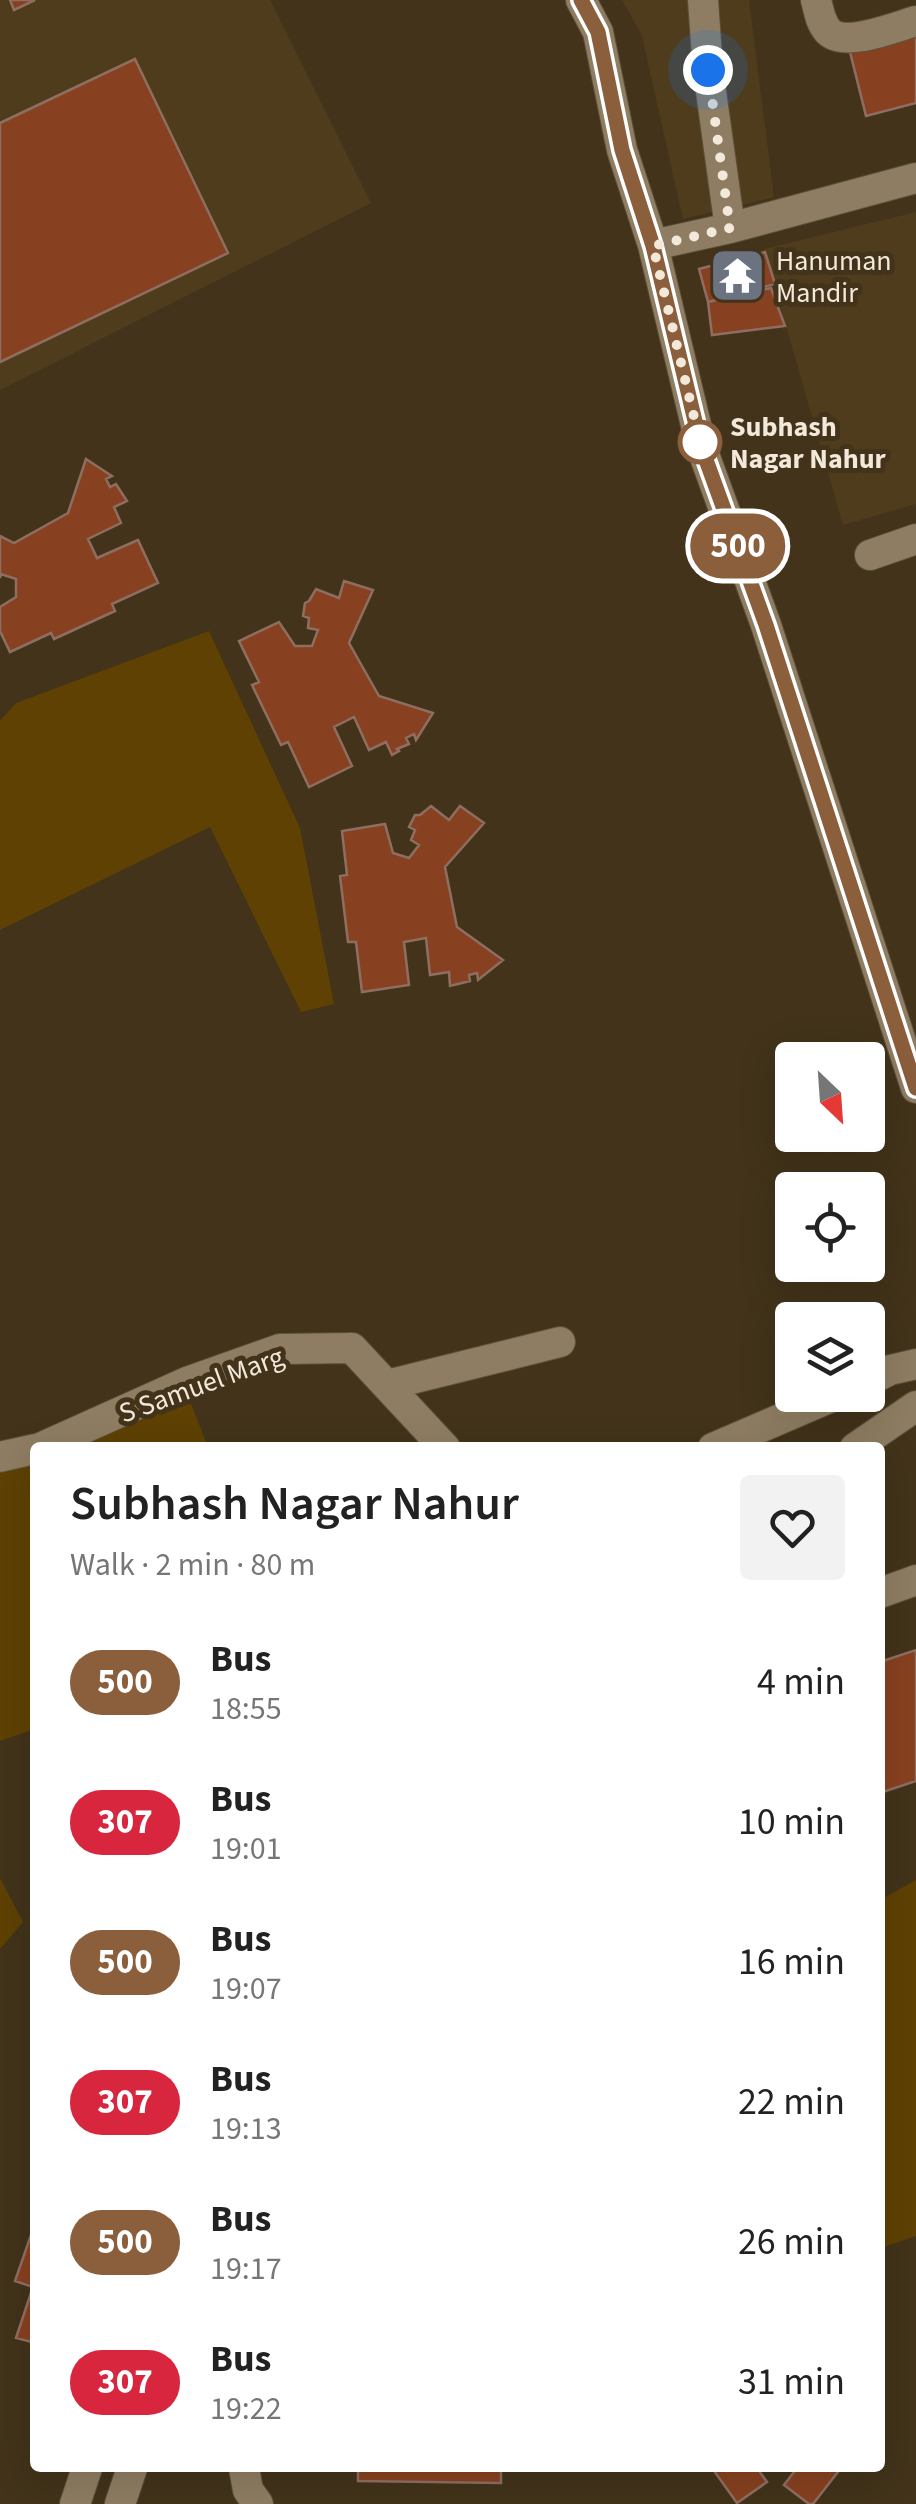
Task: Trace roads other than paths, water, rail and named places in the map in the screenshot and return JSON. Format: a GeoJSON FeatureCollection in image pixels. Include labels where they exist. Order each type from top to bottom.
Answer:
{"type":"FeatureCollection","features":[{"type":"Feature","properties":{"kind":"street"},"geometry":{"type":"LineString","coordinates":[[581,0],[598,32],[622,150],[653,246],[701,446],[766,625],[910,1054],[916,1088]]}},
{"type":"Feature","properties":{"kind":"street"},"geometry":{"type":"LineString","coordinates":[[704,0],[708,70],[730,228]]}},
{"type":"Feature","properties":{"kind":"street"},"geometry":{"type":"LineString","coordinates":[[816,0],[821,21],[831,35],[847,40],[916,22]]}},
{"type":"Feature","properties":{"kind":"street"},"geometry":{"type":"LineString","coordinates":[[653,246],[916,178]]}},
{"type":"Feature","properties":{"kind":"street"},"geometry":{"type":"LineString","coordinates":[[870,555],[916,539]]}},
{"type":"Feature","properties":{"kind":"street"},"geometry":{"type":"LineString","coordinates":[[387,1385],[560,1342]]}},
{"type":"Feature","properties":{"kind":"street","name":"S Samuel Marg"},"geometry":{"type":"LineString","coordinates":[[36,1442],[280,1349],[352,1348],[440,1442]]}},
{"type":"Feature","properties":{"kind":"street"},"geometry":{"type":"LineString","coordinates":[[885,1372],[916,1364]]}},
{"type":"Feature","properties":{"kind":"street"},"geometry":{"type":"LineString","coordinates":[[864,1442],[916,1406]]}},
{"type":"Feature","properties":{"kind":"street"},"geometry":{"type":"LineString","coordinates":[[727,1442],[797,1412]]}},
{"type":"Feature","properties":{"kind":"street"},"geometry":{"type":"LineString","coordinates":[[885,1590],[916,1580]]}},
{"type":"Feature","properties":{"kind":"street"},"geometry":{"type":"LineString","coordinates":[[75,2504],[86,2472]]}},
{"type":"Feature","properties":{"kind":"street"},"geometry":{"type":"LineString","coordinates":[[120,2504],[131,2472]]}},
{"type":"Feature","properties":{"kind":"street"},"geometry":{"type":"LineString","coordinates":[[245,2472],[248,2490],[258,2504]]}},
{"type":"Feature","properties":{"kind":"place","name":"Hanuman Mandir"},"geometry":{"type":"Point","coordinates":[737,276]}},
{"type":"Feature","properties":{"kind":"place","name":"Subhash Nagar Nahur"},"geometry":{"type":"Point","coordinates":[700,442]}}]}
